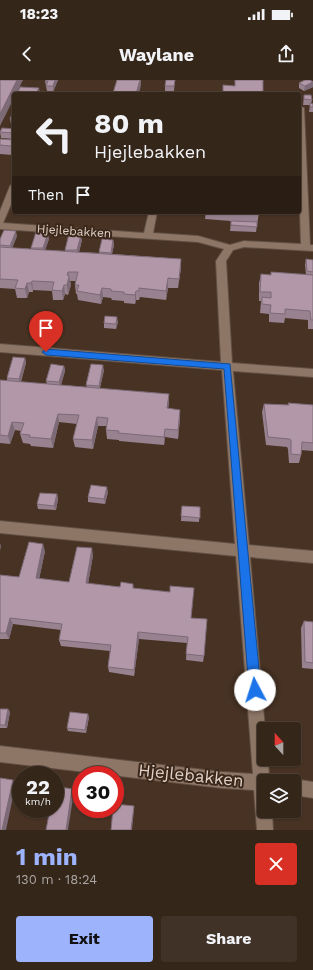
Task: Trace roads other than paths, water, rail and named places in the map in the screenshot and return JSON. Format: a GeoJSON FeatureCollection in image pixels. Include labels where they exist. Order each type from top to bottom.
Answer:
{"type":"FeatureCollection","features":[{"type":"Feature","properties":{"kind":"street","name":"Hjejlebakken"},"geometry":{"type":"LineString","coordinates":[[0,226],[198,239],[230,248],[244,244],[310,248],[301,122]]}},
{"type":"Feature","properties":{"kind":"street"},"geometry":{"type":"LineString","coordinates":[[0,222],[12,191]]}},
{"type":"Feature","properties":{"kind":"street"},"geometry":{"type":"LineString","coordinates":[[148,236],[153,214]]}},
{"type":"Feature","properties":{"kind":"street","name":"Hjejlebakken"},"geometry":{"type":"LineString","coordinates":[[230,248],[221,261],[227,366],[262,774]]}},
{"type":"Feature","properties":{"kind":"street"},"geometry":{"type":"LineString","coordinates":[[0,348],[313,373]]}},
{"type":"Feature","properties":{"kind":"street"},"geometry":{"type":"LineString","coordinates":[[0,527],[244,552],[313,557]]}},
{"type":"Feature","properties":{"kind":"street","name":"Hjejlebakken"},"geometry":{"type":"LineString","coordinates":[[0,754],[222,780],[257,783]]}},
{"type":"Feature","properties":{"kind":"street"},"geometry":{"type":"LineString","coordinates":[[301,789],[313,790]]}},
{"type":"Feature","properties":{"kind":"street","name":"Hjejlebakken"},"geometry":{"type":"LineString","coordinates":[[264,818],[265,830]]}}]}
